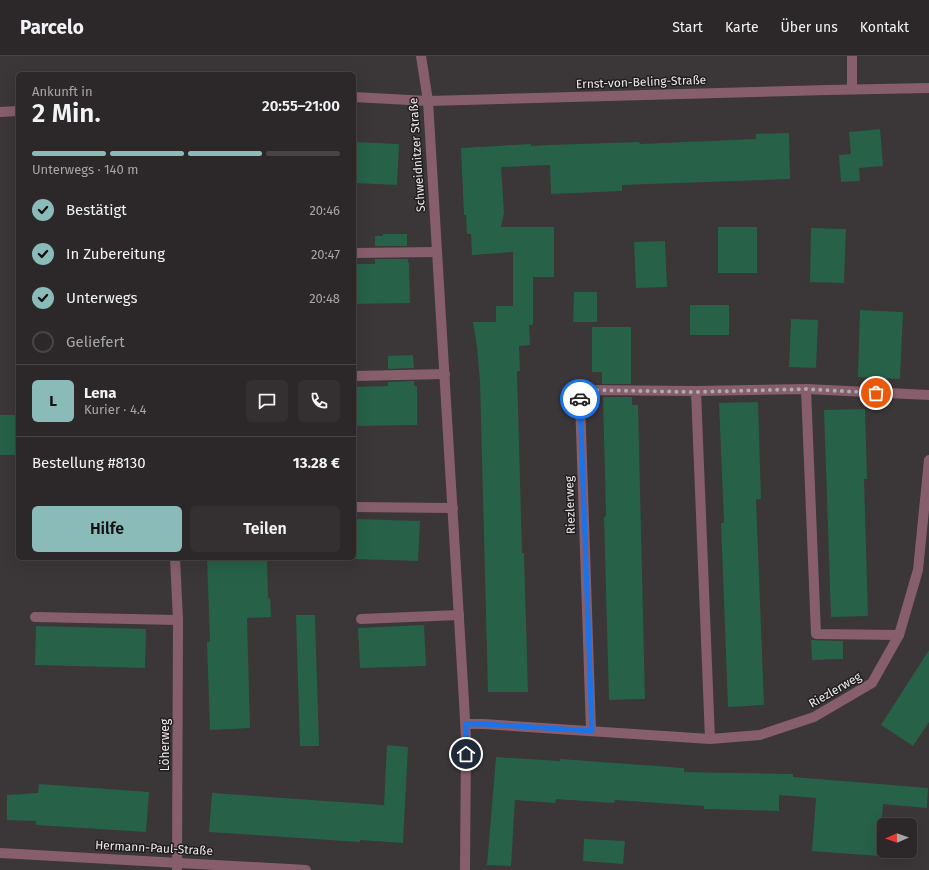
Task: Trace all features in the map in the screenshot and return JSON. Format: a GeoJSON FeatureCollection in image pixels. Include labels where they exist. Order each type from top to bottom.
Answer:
{"type":"FeatureCollection","features":[{"type":"Feature","properties":{"kind":"street","name":"Schweidnitzer Straße"},"geometry":{"type":"LineString","coordinates":[[421,56],[428,102],[466,724],[465,870]]}},
{"type":"Feature","properties":{"kind":"street"},"geometry":{"type":"LineString","coordinates":[[852,56],[852,89]]}},
{"type":"Feature","properties":{"kind":"street","name":"Ernst-von-Beling-Straße"},"geometry":{"type":"LineString","coordinates":[[356,97],[428,102],[929,88]]}},
{"type":"Feature","properties":{"kind":"street"},"geometry":{"type":"LineString","coordinates":[[0,112],[16,110]]}},
{"type":"Feature","properties":{"kind":"street"},"geometry":{"type":"LineString","coordinates":[[356,254],[437,252]]}},
{"type":"Feature","properties":{"kind":"street"},"geometry":{"type":"LineString","coordinates":[[356,376],[444,374]]}},
{"type":"Feature","properties":{"kind":"street"},"geometry":{"type":"LineString","coordinates":[[806,389],[816,634],[899,635]]}},
{"type":"Feature","properties":{"kind":"street","name":"Riezlerweg"},"geometry":{"type":"LineString","coordinates":[[592,731],[580,400],[587,390],[696,392],[806,389],[929,395]]}},
{"type":"Feature","properties":{"kind":"street"},"geometry":{"type":"LineString","coordinates":[[696,392],[710,739]]}},
{"type":"Feature","properties":{"kind":"street","name":"Riezlerweg"},"geometry":{"type":"LineString","coordinates":[[466,724],[710,739],[760,736],[814,717],[872,683],[899,635],[918,570],[929,460]]}},
{"type":"Feature","properties":{"kind":"street"},"geometry":{"type":"LineString","coordinates":[[356,507],[453,508]]}},
{"type":"Feature","properties":{"kind":"street","name":"Löherweg"},"geometry":{"type":"LineString","coordinates":[[175,560],[178,620],[177,866]]}},
{"type":"Feature","properties":{"kind":"street"},"geometry":{"type":"LineString","coordinates":[[361,619],[460,615]]}},
{"type":"Feature","properties":{"kind":"street"},"geometry":{"type":"LineString","coordinates":[[35,617],[178,620]]}},
{"type":"Feature","properties":{"kind":"street","name":"Hermann-Paul-Straße"},"geometry":{"type":"LineString","coordinates":[[0,853],[177,866],[306,870]]}},
{"type":"Feature","properties":{"kind":"building"},"geometry":{"type":"Polygon","coordinates":[[[880,129],[883,166],[859,168],[860,181],[841,182],[839,155],[851,154],[849,132],[880,129]]]}},
{"type":"Feature","properties":{"kind":"building"},"geometry":{"type":"Polygon","coordinates":[[[789,133],[790,179],[622,185],[622,191],[551,194],[550,165],[501,167],[504,213],[501,227],[554,227],[554,277],[533,277],[533,325],[529,325],[530,345],[519,346],[520,371],[517,371],[522,553],[524,553],[528,692],[488,692],[480,381],[473,322],[496,322],[496,306],[513,306],[513,252],[472,255],[471,234],[467,234],[466,215],[464,215],[461,148],[531,144],[531,146],[639,142],[640,144],[756,139],[756,134],[789,133]]]}},
{"type":"Feature","properties":{"kind":"building"},"geometry":{"type":"Polygon","coordinates":[[[356,142],[399,144],[397,185],[356,183],[356,142]]]}},
{"type":"Feature","properties":{"kind":"building"},"geometry":{"type":"Polygon","coordinates":[[[718,227],[757,227],[757,273],[718,273],[718,227]]]}},
{"type":"Feature","properties":{"kind":"building"},"geometry":{"type":"Polygon","coordinates":[[[811,228],[846,229],[844,283],[810,282],[811,228]]]}},
{"type":"Feature","properties":{"kind":"building"},"geometry":{"type":"Polygon","coordinates":[[[383,234],[407,234],[407,246],[375,246],[375,236],[383,236],[383,234]]]}},
{"type":"Feature","properties":{"kind":"building"},"geometry":{"type":"Polygon","coordinates":[[[665,241],[667,287],[636,288],[634,242],[665,241]]]}},
{"type":"Feature","properties":{"kind":"building"},"geometry":{"type":"Polygon","coordinates":[[[375,259],[408,259],[410,303],[356,304],[356,264],[375,264],[375,259]]]}},
{"type":"Feature","properties":{"kind":"building"},"geometry":{"type":"Polygon","coordinates":[[[574,292],[597,292],[597,322],[573,322],[574,292]]]}},
{"type":"Feature","properties":{"kind":"building"},"geometry":{"type":"Polygon","coordinates":[[[690,305],[729,305],[729,335],[690,335],[690,305]]]}},
{"type":"Feature","properties":{"kind":"building"},"geometry":{"type":"Polygon","coordinates":[[[860,310],[903,312],[900,379],[858,377],[860,310]]]}},
{"type":"Feature","properties":{"kind":"building"},"geometry":{"type":"Polygon","coordinates":[[[791,319],[818,320],[816,368],[789,367],[791,319]]]}},
{"type":"Feature","properties":{"kind":"building"},"geometry":{"type":"Polygon","coordinates":[[[592,327],[631,327],[631,384],[602,384],[602,372],[592,372],[592,327]]]}},
{"type":"Feature","properties":{"kind":"building"},"geometry":{"type":"Polygon","coordinates":[[[413,355],[414,368],[388,369],[388,356],[413,355]]]}},
{"type":"Feature","properties":{"kind":"building"},"geometry":{"type":"Polygon","coordinates":[[[414,381],[414,386],[417,386],[417,425],[356,426],[356,387],[388,386],[388,382],[414,381]]]}},
{"type":"Feature","properties":{"kind":"building"},"geometry":{"type":"Polygon","coordinates":[[[603,397],[632,397],[632,405],[638,405],[645,699],[609,700],[604,517],[606,516],[603,397]]]}},
{"type":"Feature","properties":{"kind":"building"},"geometry":{"type":"Polygon","coordinates":[[[758,402],[761,499],[756,499],[764,705],[728,707],[721,523],[724,523],[719,403],[758,402]]]}},
{"type":"Feature","properties":{"kind":"building"},"geometry":{"type":"Polygon","coordinates":[[[865,409],[867,479],[864,479],[868,616],[831,617],[824,410],[865,409]]]}},
{"type":"Feature","properties":{"kind":"building"},"geometry":{"type":"Polygon","coordinates":[[[0,415],[16,415],[16,455],[0,455],[0,415]]]}},
{"type":"Feature","properties":{"kind":"building"},"geometry":{"type":"Polygon","coordinates":[[[356,519],[420,521],[418,561],[356,559],[356,519]]]}},
{"type":"Feature","properties":{"kind":"building"},"geometry":{"type":"Polygon","coordinates":[[[207,560],[267,560],[268,598],[270,598],[271,617],[247,618],[250,728],[210,730],[207,642],[210,642],[207,560]]]}},
{"type":"Feature","properties":{"kind":"building"},"geometry":{"type":"Polygon","coordinates":[[[296,615],[315,615],[319,746],[300,746],[296,615]]]}},
{"type":"Feature","properties":{"kind":"building"},"geometry":{"type":"Polygon","coordinates":[[[424,625],[426,666],[360,668],[358,628],[424,625]]]}},
{"type":"Feature","properties":{"kind":"building"},"geometry":{"type":"Polygon","coordinates":[[[36,626],[146,629],[145,668],[35,665],[36,626]]]}},
{"type":"Feature","properties":{"kind":"building"},"geometry":{"type":"Polygon","coordinates":[[[811,640],[843,641],[843,659],[812,660],[811,640]]]}},
{"type":"Feature","properties":{"kind":"building"},"geometry":{"type":"Polygon","coordinates":[[[929,650],[929,722],[913,746],[881,725],[929,650]]]}},
{"type":"Feature","properties":{"kind":"building"},"geometry":{"type":"Polygon","coordinates":[[[387,745],[408,747],[403,843],[360,840],[360,842],[209,832],[212,793],[384,805],[387,745]]]}},
{"type":"Feature","properties":{"kind":"building"},"geometry":{"type":"Polygon","coordinates":[[[496,757],[560,761],[560,759],[684,768],[684,772],[793,774],[793,777],[928,788],[927,808],[883,804],[882,818],[877,818],[877,856],[812,851],[816,798],[779,795],[779,811],[704,809],[704,806],[615,800],[614,803],[556,799],[555,803],[515,800],[511,866],[487,865],[496,757]]]}},
{"type":"Feature","properties":{"kind":"building"},"geometry":{"type":"Polygon","coordinates":[[[39,784],[149,792],[146,832],[36,825],[36,821],[7,820],[7,795],[38,793],[39,784]]]}},
{"type":"Feature","properties":{"kind":"building"},"geometry":{"type":"Polygon","coordinates":[[[584,839],[625,841],[623,864],[583,861],[584,839]]]}},
{"type":"Feature","properties":{"kind":"way so far"},"geometry":{"type":"LineString","coordinates":[[580,399],[587,390],[696,392],[806,389],[876,393]]}},
{"type":"Feature","properties":{"kind":"route"},"geometry":{"type":"LineString","coordinates":[[466,754],[466,724],[592,731],[580,399]]}}]}
